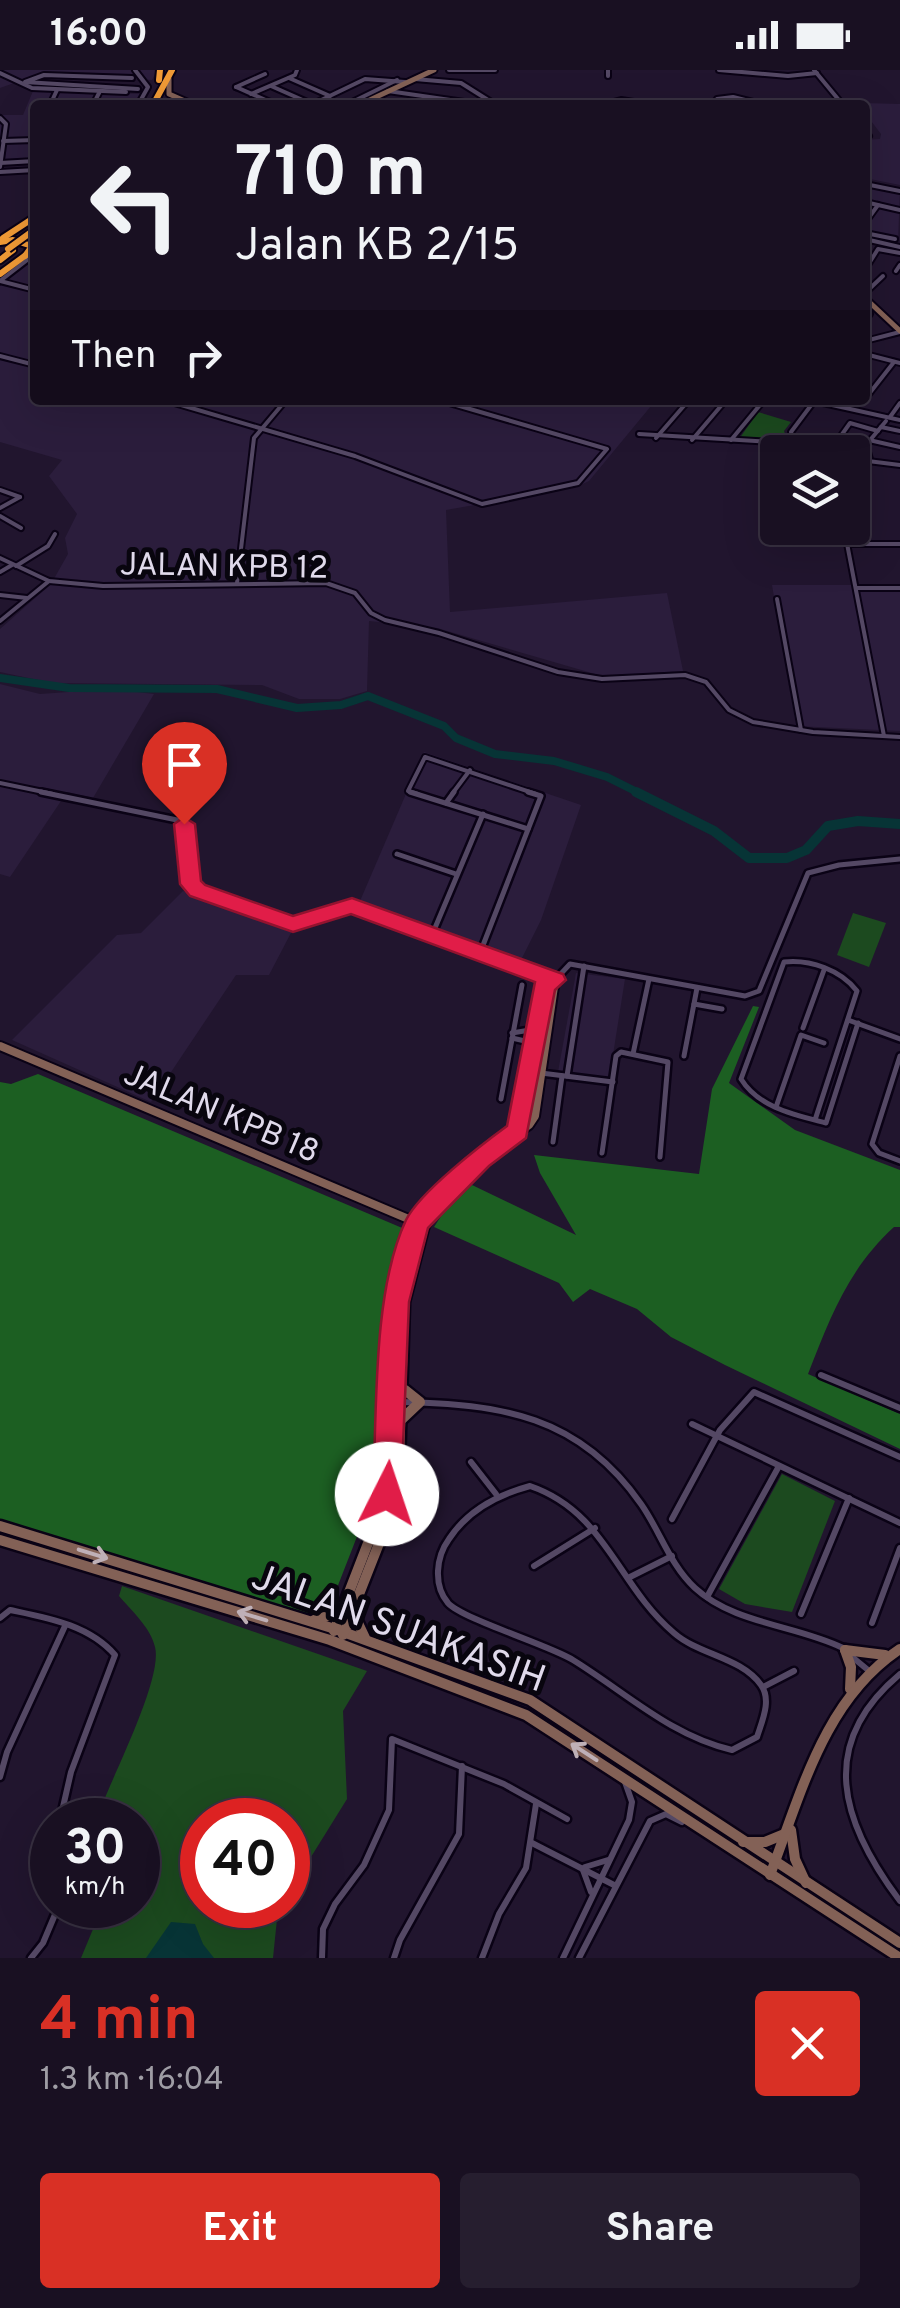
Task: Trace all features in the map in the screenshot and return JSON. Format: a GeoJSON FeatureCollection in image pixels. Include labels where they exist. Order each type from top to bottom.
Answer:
{"type":"FeatureCollection","features":[{"type":"Feature","properties":{"kind":"highway"},"geometry":{"type":"LineString","coordinates":[[154,100],[167,71]]}},
{"type":"Feature","properties":{"kind":"highway"},"geometry":{"type":"LineString","coordinates":[[154,100],[167,71]]}},
{"type":"Feature","properties":{"kind":"highway"},"geometry":{"type":"LineString","coordinates":[[0,241],[30,219]]}},
{"type":"Feature","properties":{"kind":"highway"},"geometry":{"type":"LineString","coordinates":[[20,226],[12,236],[30,246]]}},
{"type":"Feature","properties":{"kind":"highway"},"geometry":{"type":"LineString","coordinates":[[0,258],[30,235]]}},
{"type":"Feature","properties":{"kind":"highway"},"geometry":{"type":"LineString","coordinates":[[0,241],[30,245]]}},
{"type":"Feature","properties":{"kind":"highway"},"geometry":{"type":"LineString","coordinates":[[25,256],[30,249]]}},
{"type":"Feature","properties":{"kind":"highway"},"geometry":{"type":"LineString","coordinates":[[0,279],[30,252]]}},
{"type":"Feature","properties":{"kind":"street"},"geometry":{"type":"LineString","coordinates":[[135,70],[148,84],[140,100]]}},
{"type":"Feature","properties":{"kind":"street"},"geometry":{"type":"LineString","coordinates":[[252,94],[289,78],[297,70]]}},
{"type":"Feature","properties":{"kind":"street"},"geometry":{"type":"LineString","coordinates":[[426,79],[434,70]]}},
{"type":"Feature","properties":{"kind":"street"},"geometry":{"type":"LineString","coordinates":[[449,70],[496,70]]}},
{"type":"Feature","properties":{"kind":"street"},"geometry":{"type":"LineString","coordinates":[[719,70],[816,72],[839,100]]}},
{"type":"Feature","properties":{"kind":"street"},"geometry":{"type":"LineString","coordinates":[[167,71],[168,94],[182,100]]}},
{"type":"Feature","properties":{"kind":"street"},"geometry":{"type":"LineString","coordinates":[[0,73],[26,88],[80,89]]}},
{"type":"Feature","properties":{"kind":"street"},"geometry":{"type":"LineString","coordinates":[[265,74],[236,87],[266,100]]}},
{"type":"Feature","properties":{"kind":"street"},"geometry":{"type":"LineString","coordinates":[[132,78],[44,75],[25,82],[144,92]]}},
{"type":"Feature","properties":{"kind":"street"},"geometry":{"type":"LineString","coordinates":[[95,100],[107,78]]}},
{"type":"Feature","properties":{"kind":"street"},"geometry":{"type":"LineString","coordinates":[[289,78],[330,96]]}},
{"type":"Feature","properties":{"kind":"street"},"geometry":{"type":"LineString","coordinates":[[322,100],[365,80],[426,79],[461,83],[488,100]]}},
{"type":"Feature","properties":{"kind":"street"},"geometry":{"type":"LineString","coordinates":[[356,100],[398,80]]}},
{"type":"Feature","properties":{"kind":"street"},"geometry":{"type":"LineString","coordinates":[[369,100],[409,80]]}},
{"type":"Feature","properties":{"kind":"street"},"geometry":{"type":"LineString","coordinates":[[270,86],[302,100]]}},
{"type":"Feature","properties":{"kind":"street"},"geometry":{"type":"LineString","coordinates":[[100,90],[138,89]]}},
{"type":"Feature","properties":{"kind":"street"},"geometry":{"type":"LineString","coordinates":[[52,100],[57,90]]}},
{"type":"Feature","properties":{"kind":"street"},"geometry":{"type":"LineString","coordinates":[[388,91],[455,100]]}},
{"type":"Feature","properties":{"kind":"street"},"geometry":{"type":"LineString","coordinates":[[716,100],[742,100]]}},
{"type":"Feature","properties":{"kind":"street"},"geometry":{"type":"LineString","coordinates":[[0,118],[6,124],[0,167]]}},
{"type":"Feature","properties":{"kind":"street"},"geometry":{"type":"LineString","coordinates":[[2,141],[30,140]]}},
{"type":"Feature","properties":{"kind":"street"},"geometry":{"type":"LineString","coordinates":[[0,167],[30,162]]}},
{"type":"Feature","properties":{"kind":"street"},"geometry":{"type":"LineString","coordinates":[[0,167],[30,169]]}},
{"type":"Feature","properties":{"kind":"street"},"geometry":{"type":"LineString","coordinates":[[870,185],[900,192]]}},
{"type":"Feature","properties":{"kind":"street"},"geometry":{"type":"LineString","coordinates":[[870,203],[900,210]]}},
{"type":"Feature","properties":{"kind":"street"},"geometry":{"type":"LineString","coordinates":[[870,215],[878,205]]}},
{"type":"Feature","properties":{"kind":"street"},"geometry":{"type":"LineString","coordinates":[[890,246],[900,232]]}},
{"type":"Feature","properties":{"kind":"street"},"geometry":{"type":"LineString","coordinates":[[870,233],[895,239]]}},
{"type":"Feature","properties":{"kind":"street"},"geometry":{"type":"LineString","coordinates":[[870,241],[900,250]]}},
{"type":"Feature","properties":{"kind":"street"},"geometry":{"type":"LineString","coordinates":[[870,263],[880,248],[900,250]]}},
{"type":"Feature","properties":{"kind":"street"},"geometry":{"type":"LineString","coordinates":[[0,279],[30,253]]}},
{"type":"Feature","properties":{"kind":"street"},"geometry":{"type":"LineString","coordinates":[[896,271],[900,265]]}},
{"type":"Feature","properties":{"kind":"street"},"geometry":{"type":"LineString","coordinates":[[870,289],[883,276]]}},
{"type":"Feature","properties":{"kind":"street"},"geometry":{"type":"LineString","coordinates":[[0,279],[30,288]]}},
{"type":"Feature","properties":{"kind":"street"},"geometry":{"type":"LineString","coordinates":[[870,299],[899,330],[870,340]]}},
{"type":"Feature","properties":{"kind":"street"},"geometry":{"type":"LineString","coordinates":[[870,355],[897,363],[870,394]]}},
{"type":"Feature","properties":{"kind":"street"},"geometry":{"type":"LineString","coordinates":[[0,356],[30,363]]}},
{"type":"Feature","properties":{"kind":"street"},"geometry":{"type":"LineString","coordinates":[[870,439],[900,403]]}},
{"type":"Feature","properties":{"kind":"street"},"geometry":{"type":"LineString","coordinates":[[182,405],[355,456],[482,504],[578,483],[607,449],[456,405]]}},
{"type":"Feature","properties":{"kind":"street"},"geometry":{"type":"LineString","coordinates":[[237,582],[248,468],[260,427],[281,405]]}},
{"type":"Feature","properties":{"kind":"street"},"geometry":{"type":"LineString","coordinates":[[656,438],[685,405]]}},
{"type":"Feature","properties":{"kind":"street"},"geometry":{"type":"LineString","coordinates":[[692,440],[722,405]]}},
{"type":"Feature","properties":{"kind":"street"},"geometry":{"type":"LineString","coordinates":[[730,441],[760,405]]}},
{"type":"Feature","properties":{"kind":"street"},"geometry":{"type":"LineString","coordinates":[[792,435],[810,405]]}},
{"type":"Feature","properties":{"kind":"street"},"geometry":{"type":"LineString","coordinates":[[835,405],[900,420]]}},
{"type":"Feature","properties":{"kind":"street"},"geometry":{"type":"LineString","coordinates":[[856,411],[861,405]]}},
{"type":"Feature","properties":{"kind":"street"},"geometry":{"type":"LineString","coordinates":[[842,435],[850,423],[900,431]]}},
{"type":"Feature","properties":{"kind":"street"},"geometry":{"type":"LineString","coordinates":[[638,434],[760,442]]}},
{"type":"Feature","properties":{"kind":"street"},"geometry":{"type":"LineString","coordinates":[[870,440],[900,447]]}},
{"type":"Feature","properties":{"kind":"street"},"geometry":{"type":"LineString","coordinates":[[870,459],[900,466]]}},
{"type":"Feature","properties":{"kind":"street"},"geometry":{"type":"LineString","coordinates":[[0,490],[20,496],[0,508]]}},
{"type":"Feature","properties":{"kind":"street"},"geometry":{"type":"LineString","coordinates":[[0,516],[21,528]]}},
{"type":"Feature","properties":{"kind":"street"},"geometry":{"type":"LineString","coordinates":[[0,572],[48,546],[55,534]]}},
{"type":"Feature","properties":{"kind":"street"},"geometry":{"type":"LineString","coordinates":[[870,544],[900,544]]}},
{"type":"Feature","properties":{"kind":"street"},"geometry":{"type":"LineString","coordinates":[[848,545],[884,736]]}},
{"type":"Feature","properties":{"kind":"street","name":"JALAN KPB 12"},"geometry":{"type":"LineString","coordinates":[[0,558],[48,580],[103,586],[326,583],[354,593],[370,613],[385,620],[439,633],[572,676],[696,678],[706,682],[739,717],[801,730],[900,737]]}},
{"type":"Feature","properties":{"kind":"street"},"geometry":{"type":"LineString","coordinates":[[0,621],[48,580]]}},
{"type":"Feature","properties":{"kind":"street"},"geometry":{"type":"LineString","coordinates":[[857,588],[900,588]]}},
{"type":"Feature","properties":{"kind":"street"},"geometry":{"type":"LineString","coordinates":[[0,596],[28,598]]}},
{"type":"Feature","properties":{"kind":"street"},"geometry":{"type":"LineString","coordinates":[[777,599],[801,730]]}},
{"type":"Feature","properties":{"kind":"street"},"geometry":{"type":"LineString","coordinates":[[480,953],[541,796],[425,757],[408,791],[528,829]]}},
{"type":"Feature","properties":{"kind":"street"},"geometry":{"type":"LineString","coordinates":[[446,803],[470,770]]}},
{"type":"Feature","properties":{"kind":"street"},"geometry":{"type":"LineString","coordinates":[[0,783],[182,821],[192,888],[282,921],[293,924],[352,906],[555,980]]}},
{"type":"Feature","properties":{"kind":"street"},"geometry":{"type":"LineString","coordinates":[[432,935],[482,814]]}},
{"type":"Feature","properties":{"kind":"street"},"geometry":{"type":"LineString","coordinates":[[397,854],[456,874]]}},
{"type":"Feature","properties":{"kind":"street"},"geometry":{"type":"LineString","coordinates":[[367,1641],[357,1621],[353,1599],[387,1494],[398,1402],[396,1302],[421,1224],[480,1159],[534,1116],[555,980],[565,966],[584,966],[697,990],[758,994],[808,874],[852,863],[900,859]]}},
{"type":"Feature","properties":{"kind":"street"},"geometry":{"type":"LineString","coordinates":[[815,1120],[857,991],[850,981],[824,970],[794,959],[784,962],[742,1079],[744,1086],[776,1107],[815,1120],[826,1123],[858,1023]]}},
{"type":"Feature","properties":{"kind":"street"},"geometry":{"type":"LineString","coordinates":[[553,1142],[584,966]]}},
{"type":"Feature","properties":{"kind":"street"},"geometry":{"type":"LineString","coordinates":[[776,1107],[824,970]]}},
{"type":"Feature","properties":{"kind":"street"},"geometry":{"type":"LineString","coordinates":[[518,1131],[545,985],[555,980]]}},
{"type":"Feature","properties":{"kind":"street"},"geometry":{"type":"LineString","coordinates":[[633,1054],[648,982]]}},
{"type":"Feature","properties":{"kind":"street"},"geometry":{"type":"LineString","coordinates":[[501,1099],[522,985]]}},
{"type":"Feature","properties":{"kind":"street"},"geometry":{"type":"LineString","coordinates":[[684,1056],[697,990]]}},
{"type":"Feature","properties":{"kind":"street"},"geometry":{"type":"LineString","coordinates":[[694,1004],[722,1009]]}},
{"type":"Feature","properties":{"kind":"street"},"geometry":{"type":"LineString","coordinates":[[848,1020],[900,1039]]}},
{"type":"Feature","properties":{"kind":"street"},"geometry":{"type":"LineString","coordinates":[[512,1036],[536,1029]]}},
{"type":"Feature","properties":{"kind":"street"},"geometry":{"type":"LineString","coordinates":[[802,1032],[824,1043]]}},
{"type":"Feature","properties":{"kind":"street"},"geometry":{"type":"LineString","coordinates":[[512,1036],[525,1041],[532,1052]]}},
{"type":"Feature","properties":{"kind":"street","name":"JALAN KPB 18"},"geometry":{"type":"LineString","coordinates":[[0,1046],[421,1224]]}},
{"type":"Feature","properties":{"kind":"street"},"geometry":{"type":"LineString","coordinates":[[602,1153],[616,1056],[633,1054],[668,1062],[660,1157]]}},
{"type":"Feature","properties":{"kind":"street"},"geometry":{"type":"LineString","coordinates":[[900,1056],[872,1144],[878,1154],[900,1161]]}},
{"type":"Feature","properties":{"kind":"street"},"geometry":{"type":"LineString","coordinates":[[542,1073],[613,1082]]}},
{"type":"Feature","properties":{"kind":"street"},"geometry":{"type":"LineString","coordinates":[[337,1636],[398,1495],[404,1302],[421,1224]]}},
{"type":"Feature","properties":{"kind":"street"},"geometry":{"type":"LineString","coordinates":[[821,1374],[900,1408]]}},
{"type":"Feature","properties":{"kind":"street"},"geometry":{"type":"LineString","coordinates":[[403,1386],[420,1402]]}},
{"type":"Feature","properties":{"kind":"street"},"geometry":{"type":"LineString","coordinates":[[672,1519],[744,1396],[765,1394],[900,1457]]}},
{"type":"Feature","properties":{"kind":"street"},"geometry":{"type":"LineString","coordinates":[[398,1402],[458,1402],[513,1410],[536,1416],[578,1438],[630,1488],[696,1589],[741,1612],[816,1634],[845,1650],[868,1670]]}},
{"type":"Feature","properties":{"kind":"street"},"geometry":{"type":"LineString","coordinates":[[402,1420],[420,1402]]}},
{"type":"Feature","properties":{"kind":"street"},"geometry":{"type":"LineString","coordinates":[[692,1424],[900,1523]]}},
{"type":"Feature","properties":{"kind":"street"},"geometry":{"type":"LineString","coordinates":[[470,1462],[496,1494]]}},
{"type":"Feature","properties":{"kind":"street"},"geometry":{"type":"LineString","coordinates":[[708,1597],[779,1466]]}},
{"type":"Feature","properties":{"kind":"street"},"geometry":{"type":"LineString","coordinates":[[530,1486],[568,1499],[595,1528],[637,1594],[680,1639],[754,1677],[763,1687],[767,1697],[757,1737],[744,1747],[718,1750],[660,1720],[570,1658],[449,1605],[438,1582],[441,1553],[467,1514],[496,1494],[530,1486]]}},
{"type":"Feature","properties":{"kind":"street"},"geometry":{"type":"LineString","coordinates":[[800,1614],[849,1498]]}},
{"type":"Feature","properties":{"kind":"street","name":"JALAN SUAKASIH"},"geometry":{"type":"LineString","coordinates":[[0,1526],[310,1621],[337,1636],[526,1714],[772,1869],[900,1958]]}},
{"type":"Feature","properties":{"kind":"street"},"geometry":{"type":"LineString","coordinates":[[534,1566],[595,1528]]}},
{"type":"Feature","properties":{"kind":"street","name":"JALAN SUAKASIH"},"geometry":{"type":"LineString","coordinates":[[0,1540],[337,1636],[367,1641],[530,1700],[743,1842],[772,1869],[806,1884],[900,1944]]}},
{"type":"Feature","properties":{"kind":"street"},"geometry":{"type":"LineString","coordinates":[[872,1624],[900,1548]]}},
{"type":"Feature","properties":{"kind":"street"},"geometry":{"type":"LineString","coordinates":[[628,1578],[672,1556]]}},
{"type":"Feature","properties":{"kind":"street"},"geometry":{"type":"LineString","coordinates":[[310,1621],[335,1614],[353,1599]]}},
{"type":"Feature","properties":{"kind":"street"},"geometry":{"type":"LineString","coordinates":[[0,1618],[10,1610],[65,1626],[99,1639],[114,1655],[65,1798]]}},
{"type":"Feature","properties":{"kind":"street"},"geometry":{"type":"LineString","coordinates":[[0,1777],[65,1626]]}},
{"type":"Feature","properties":{"kind":"street"},"geometry":{"type":"LineString","coordinates":[[772,1869],[850,1690],[868,1670],[900,1649]]}},
{"type":"Feature","properties":{"kind":"street"},"geometry":{"type":"LineString","coordinates":[[845,1650],[887,1655]]}},
{"type":"Feature","properties":{"kind":"street"},"geometry":{"type":"LineString","coordinates":[[845,1650],[852,1667],[850,1690]]}},
{"type":"Feature","properties":{"kind":"street"},"geometry":{"type":"LineString","coordinates":[[763,1687],[794,1671]]}},
{"type":"Feature","properties":{"kind":"street"},"geometry":{"type":"LineString","coordinates":[[900,1674],[884,1684],[866,1705],[853,1732],[846,1775],[849,1814],[861,1848],[900,1902]]}},
{"type":"Feature","properties":{"kind":"street"},"geometry":{"type":"LineString","coordinates":[[322,1958],[323,1929],[335,1904],[364,1866],[390,1810],[392,1739],[504,1784],[567,1819]]}},
{"type":"Feature","properties":{"kind":"street"},"geometry":{"type":"LineString","coordinates":[[394,1958],[400,1940],[459,1834],[462,1766]]}},
{"type":"Feature","properties":{"kind":"street"},"geometry":{"type":"LineString","coordinates":[[563,1958],[625,1829],[632,1804],[623,1778]]}},
{"type":"Feature","properties":{"kind":"street"},"geometry":{"type":"LineString","coordinates":[[482,1958],[499,1914],[526,1868],[536,1804]]}},
{"type":"Feature","properties":{"kind":"street"},"geometry":{"type":"LineString","coordinates":[[578,1958],[650,1821],[657,1815],[695,1824]]}},
{"type":"Feature","properties":{"kind":"street"},"geometry":{"type":"LineString","coordinates":[[743,1842],[764,1842],[789,1829]]}},
{"type":"Feature","properties":{"kind":"street"},"geometry":{"type":"LineString","coordinates":[[789,1829],[795,1859],[806,1884]]}},
{"type":"Feature","properties":{"kind":"street"},"geometry":{"type":"LineString","coordinates":[[531,1843],[614,1885]]}},
{"type":"Feature","properties":{"kind":"street"},"geometry":{"type":"LineString","coordinates":[[582,1867],[610,1859]]}},
{"type":"Feature","properties":{"kind":"street"},"geometry":{"type":"LineString","coordinates":[[582,1867],[591,1896]]}},
{"type":"Feature","properties":{"kind":"street"},"geometry":{"type":"LineString","coordinates":[[32,1958],[49,1928]]}},
{"type":"Feature","properties":{"kind":"shaded area"},"geometry":{"type":"Polygon","coordinates":[[[0,70],[157,70],[152,80],[42,73],[0,88],[0,70]]]}},
{"type":"Feature","properties":{"kind":"shaded area"},"geometry":{"type":"Polygon","coordinates":[[[33,91],[145,94],[142,100],[30,100],[30,164],[0,166],[0,115],[23,115],[33,91]]]}},
{"type":"Feature","properties":{"kind":"shaded area"},"geometry":{"type":"Polygon","coordinates":[[[870,103],[900,104],[900,185],[870,179],[870,140],[880,139],[881,134],[870,120],[870,103]]]}},
{"type":"Feature","properties":{"kind":"shaded area"},"geometry":{"type":"Polygon","coordinates":[[[870,183],[900,190],[898,242],[870,236],[870,183]]]}},
{"type":"Feature","properties":{"kind":"shaded area"},"geometry":{"type":"Polygon","coordinates":[[[30,263],[30,405],[652,405],[589,481],[576,487],[446,510],[450,612],[667,593],[683,671],[602,676],[437,628],[369,621],[367,691],[340,699],[299,699],[262,685],[52,683],[0,672],[0,629],[51,584],[68,554],[65,538],[77,514],[49,476],[62,460],[0,442],[0,286],[30,263]]]}},
{"type":"Feature","properties":{"kind":"shaded area"},"geometry":{"type":"Polygon","coordinates":[[[772,585],[900,585],[900,731],[796,726],[772,585]]]}},
{"type":"Feature","properties":{"kind":"shaded area"},"geometry":{"type":"Polygon","coordinates":[[[0,684],[40,694],[112,689],[154,694],[93,798],[67,792],[10,877],[0,874],[0,684]]]}},
{"type":"Feature","properties":{"kind":"shaded area"},"geometry":{"type":"Polygon","coordinates":[[[424,752],[581,805],[541,920],[520,962],[360,901],[424,752]]]}},
{"type":"Feature","properties":{"kind":"shaded area"},"geometry":{"type":"Polygon","coordinates":[[[183,891],[293,929],[269,975],[236,975],[151,1102],[12,1040],[117,935],[141,933],[183,891]]]}},
{"type":"Feature","properties":{"kind":"shaded area"},"geometry":{"type":"Polygon","coordinates":[[[576,973],[625,979],[609,1080],[558,1072],[576,973]]]}},
{"type":"Feature","properties":{"kind":"shaded area"},"geometry":{"type":"Polygon","coordinates":[[[171,1922],[180,1923],[180,1928],[197,1928],[214,1958],[146,1958],[171,1922]]]}},
{"type":"Feature","properties":{"kind":"green space"},"geometry":{"type":"Polygon","coordinates":[[[758,412],[791,422],[786,435],[739,439],[758,412]]]}},
{"type":"Feature","properties":{"kind":"green space"},"geometry":{"type":"Polygon","coordinates":[[[853,913],[886,923],[869,967],[837,955],[853,913]]]}},
{"type":"Feature","properties":{"kind":"green space"},"geometry":{"type":"Polygon","coordinates":[[[753,1006],[759,1007],[729,1083],[795,1130],[900,1170],[900,1227],[894,1227],[878,1243],[852,1277],[808,1374],[900,1414],[900,1449],[671,1337],[637,1309],[590,1289],[573,1302],[559,1283],[434,1227],[447,1207],[472,1185],[576,1235],[540,1173],[534,1155],[699,1174],[712,1089],[753,1006]]]}},
{"type":"Feature","properties":{"kind":"green space"},"geometry":{"type":"Polygon","coordinates":[[[38,1074],[407,1230],[385,1294],[374,1493],[328,1611],[305,1613],[0,1519],[0,1082],[11,1084],[38,1074]]]}},
{"type":"Feature","properties":{"kind":"green space"},"geometry":{"type":"Polygon","coordinates":[[[782,1474],[835,1501],[792,1612],[745,1604],[719,1589],[782,1474]]]}},
{"type":"Feature","properties":{"kind":"green space"},"geometry":{"type":"Polygon","coordinates":[[[122,1586],[367,1671],[343,1711],[347,1799],[310,1859],[310,1798],[180,1798],[180,1928],[276,1928],[273,1958],[81,1958],[93,1928],[160,1928],[160,1798],[105,1798],[145,1701],[156,1661],[149,1633],[119,1596],[122,1586]]]}},
{"type":"Feature","properties":{"kind":"waterway"},"geometry":{"type":"LineString","coordinates":[[0,678],[69,688],[217,689],[297,708],[341,705],[368,696],[444,726],[456,738],[495,754],[554,761],[607,777],[641,794]]}},
{"type":"Feature","properties":{"kind":"waterway"},"geometry":{"type":"LineString","coordinates":[[636,792],[714,831],[749,858],[787,858],[806,850],[828,826],[858,821],[900,824]]}},
{"type":"Feature","properties":{"kind":"route"},"geometry":{"type":"LineString","coordinates":[[184,824],[190,884],[198,891],[293,924],[352,906],[555,980],[545,985],[518,1131],[480,1159],[417,1223],[396,1302],[387,1494]]}}]}
